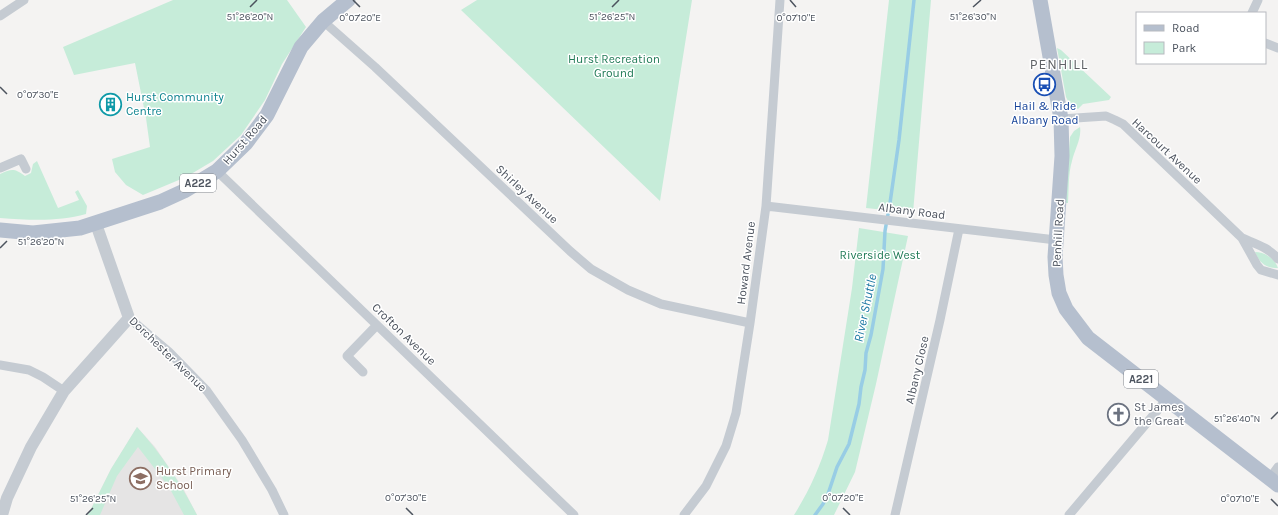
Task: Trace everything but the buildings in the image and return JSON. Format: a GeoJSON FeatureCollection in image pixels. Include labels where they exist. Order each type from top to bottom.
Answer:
{"type":"FeatureCollection","features":[{"type":"Feature","properties":{"kind":"main road","name":"Hurst Road"},"geometry":{"type":"LineString","coordinates":[[0,230],[33,233],[53,232],[96,224],[160,202],[184,191],[217,171],[246,143],[267,115],[301,47],[323,21],[348,0]]}},
{"type":"Feature","properties":{"kind":"main road","name":"Penhill Road"},"geometry":{"type":"LineString","coordinates":[[1040,0],[1061,119],[1062,156],[1055,257],[1056,275],[1066,309],[1088,338],[1167,399],[1275,477]]}},
{"type":"Feature","properties":{"kind":"street"},"geometry":{"type":"LineString","coordinates":[[0,16],[24,0]]}},
{"type":"Feature","properties":{"kind":"street","name":"Howard Avenue"},"geometry":{"type":"LineString","coordinates":[[684,515],[706,486],[726,446],[736,413],[766,206],[780,0]]}},
{"type":"Feature","properties":{"kind":"street"},"geometry":{"type":"LineString","coordinates":[[1252,12],[1258,0]]}},
{"type":"Feature","properties":{"kind":"street","name":"Shirley Avenue"},"geometry":{"type":"LineString","coordinates":[[323,21],[591,269],[628,290],[661,304],[750,323]]}},
{"type":"Feature","properties":{"kind":"street"},"geometry":{"type":"LineString","coordinates":[[1266,43],[1278,48]]}},
{"type":"Feature","properties":{"kind":"street","name":"Harcourt Avenue"},"geometry":{"type":"LineString","coordinates":[[1061,119],[1106,116],[1122,124],[1242,238],[1253,258],[1262,270],[1278,275]]}},
{"type":"Feature","properties":{"kind":"street"},"geometry":{"type":"LineString","coordinates":[[0,168],[21,159],[26,169]]}},
{"type":"Feature","properties":{"kind":"street","name":"Crofton Avenue"},"geometry":{"type":"LineString","coordinates":[[217,171],[574,515]]}},
{"type":"Feature","properties":{"kind":"street","name":"Albany Road"},"geometry":{"type":"LineString","coordinates":[[766,206],[1056,240]]}},
{"type":"Feature","properties":{"kind":"street","name":"Dorchester Avenue"},"geometry":{"type":"LineString","coordinates":[[96,224],[129,318],[169,352],[207,391],[242,440],[272,490],[284,515]]}},
{"type":"Feature","properties":{"kind":"street","name":"Albany Close"},"geometry":{"type":"LineString","coordinates":[[894,515],[939,328],[959,229]]}},
{"type":"Feature","properties":{"kind":"street","name":"Harcourt Avenue"},"geometry":{"type":"LineString","coordinates":[[1242,238],[1272,251],[1278,259]]}},
{"type":"Feature","properties":{"kind":"street"},"geometry":{"type":"LineString","coordinates":[[2,515],[7,498],[31,446],[64,391],[129,318]]}},
{"type":"Feature","properties":{"kind":"street"},"geometry":{"type":"LineString","coordinates":[[363,372],[347,356],[377,326]]}},
{"type":"Feature","properties":{"kind":"street"},"geometry":{"type":"LineString","coordinates":[[0,365],[29,370],[64,391]]}},
{"type":"Feature","properties":{"kind":"street"},"geometry":{"type":"LineString","coordinates":[[1070,515],[1167,399]]}},
{"type":"Feature","properties":{"kind":"shaded area","name":"Hurst Primary School"},"geometry":{"type":"Polygon","coordinates":[[[137,427],[155,447],[183,488],[197,515],[88,515],[111,469],[137,427]]]}},
{"type":"Feature","properties":{"kind":"green space"},"geometry":{"type":"Polygon","coordinates":[[[173,0],[287,0],[306,27],[282,64],[265,100],[241,135],[213,161],[186,177],[143,195],[126,185],[115,172],[112,159],[150,147],[135,63],[74,75],[63,47],[173,0]]]}},
{"type":"Feature","properties":{"kind":"green space","name":"Hurst Recreation Ground"},"geometry":{"type":"Polygon","coordinates":[[[477,0],[692,0],[660,201],[461,10],[477,0]]]}},
{"type":"Feature","properties":{"kind":"green space"},"geometry":{"type":"Polygon","coordinates":[[[889,0],[931,0],[913,213],[866,208],[889,0]]]}},
{"type":"Feature","properties":{"kind":"green space"},"geometry":{"type":"Polygon","coordinates":[[[1057,48],[1061,50],[1111,97],[1109,100],[1083,104],[1078,109],[1070,105],[1066,97],[1057,48]]]}},
{"type":"Feature","properties":{"kind":"green space"},"geometry":{"type":"Polygon","coordinates":[[[1080,127],[1079,140],[1070,171],[1068,203],[1065,203],[1070,137],[1074,131],[1080,127]]]}},
{"type":"Feature","properties":{"kind":"green space"},"geometry":{"type":"Polygon","coordinates":[[[37,161],[58,208],[79,200],[75,192],[78,190],[87,206],[86,214],[75,217],[33,220],[0,218],[0,174],[13,170],[25,176],[31,173],[33,164],[37,161]]]}},
{"type":"Feature","properties":{"kind":"green space","name":"Riverside West"},"geometry":{"type":"Polygon","coordinates":[[[859,228],[908,236],[876,384],[855,472],[834,515],[794,515],[814,479],[828,440],[852,288],[859,228]]]}},
{"type":"Feature","properties":{"kind":"green space"},"geometry":{"type":"Polygon","coordinates":[[[1255,252],[1262,253],[1269,257],[1275,262],[1278,268],[1270,267],[1264,264],[1255,252]]]}},
{"type":"Feature","properties":{"kind":"green space"},"geometry":{"type":"Polygon","coordinates":[[[137,427],[170,469],[197,515],[184,515],[169,487],[138,447],[117,476],[100,515],[88,515],[111,469],[137,427]]]}},
{"type":"Feature","properties":{"kind":"waterway","name":"River Shuttle"},"geometry":{"type":"LineString","coordinates":[[815,515],[828,494],[837,467],[849,444],[859,404],[865,370],[866,353],[871,335],[883,269],[885,231],[899,140],[914,0]]}},
{"type":"Feature","properties":{"kind":"place","name":"Hail & Ride Albany Road"},"geometry":{"type":"Point","coordinates":[1045,85]}},
{"type":"Feature","properties":{"kind":"place","name":"Hurst Community Centre"},"geometry":{"type":"Point","coordinates":[111,104]}},
{"type":"Feature","properties":{"kind":"place","name":"St James the Great"},"geometry":{"type":"Point","coordinates":[1118,414]}},
{"type":"Feature","properties":{"kind":"place","name":"Hurst Primary School"},"geometry":{"type":"Point","coordinates":[141,478]}},
{"type":"Feature","properties":{"kind":"district","name":"PENHILL"},"geometry":{"type":"Point","coordinates":[1059,64]}}]}
